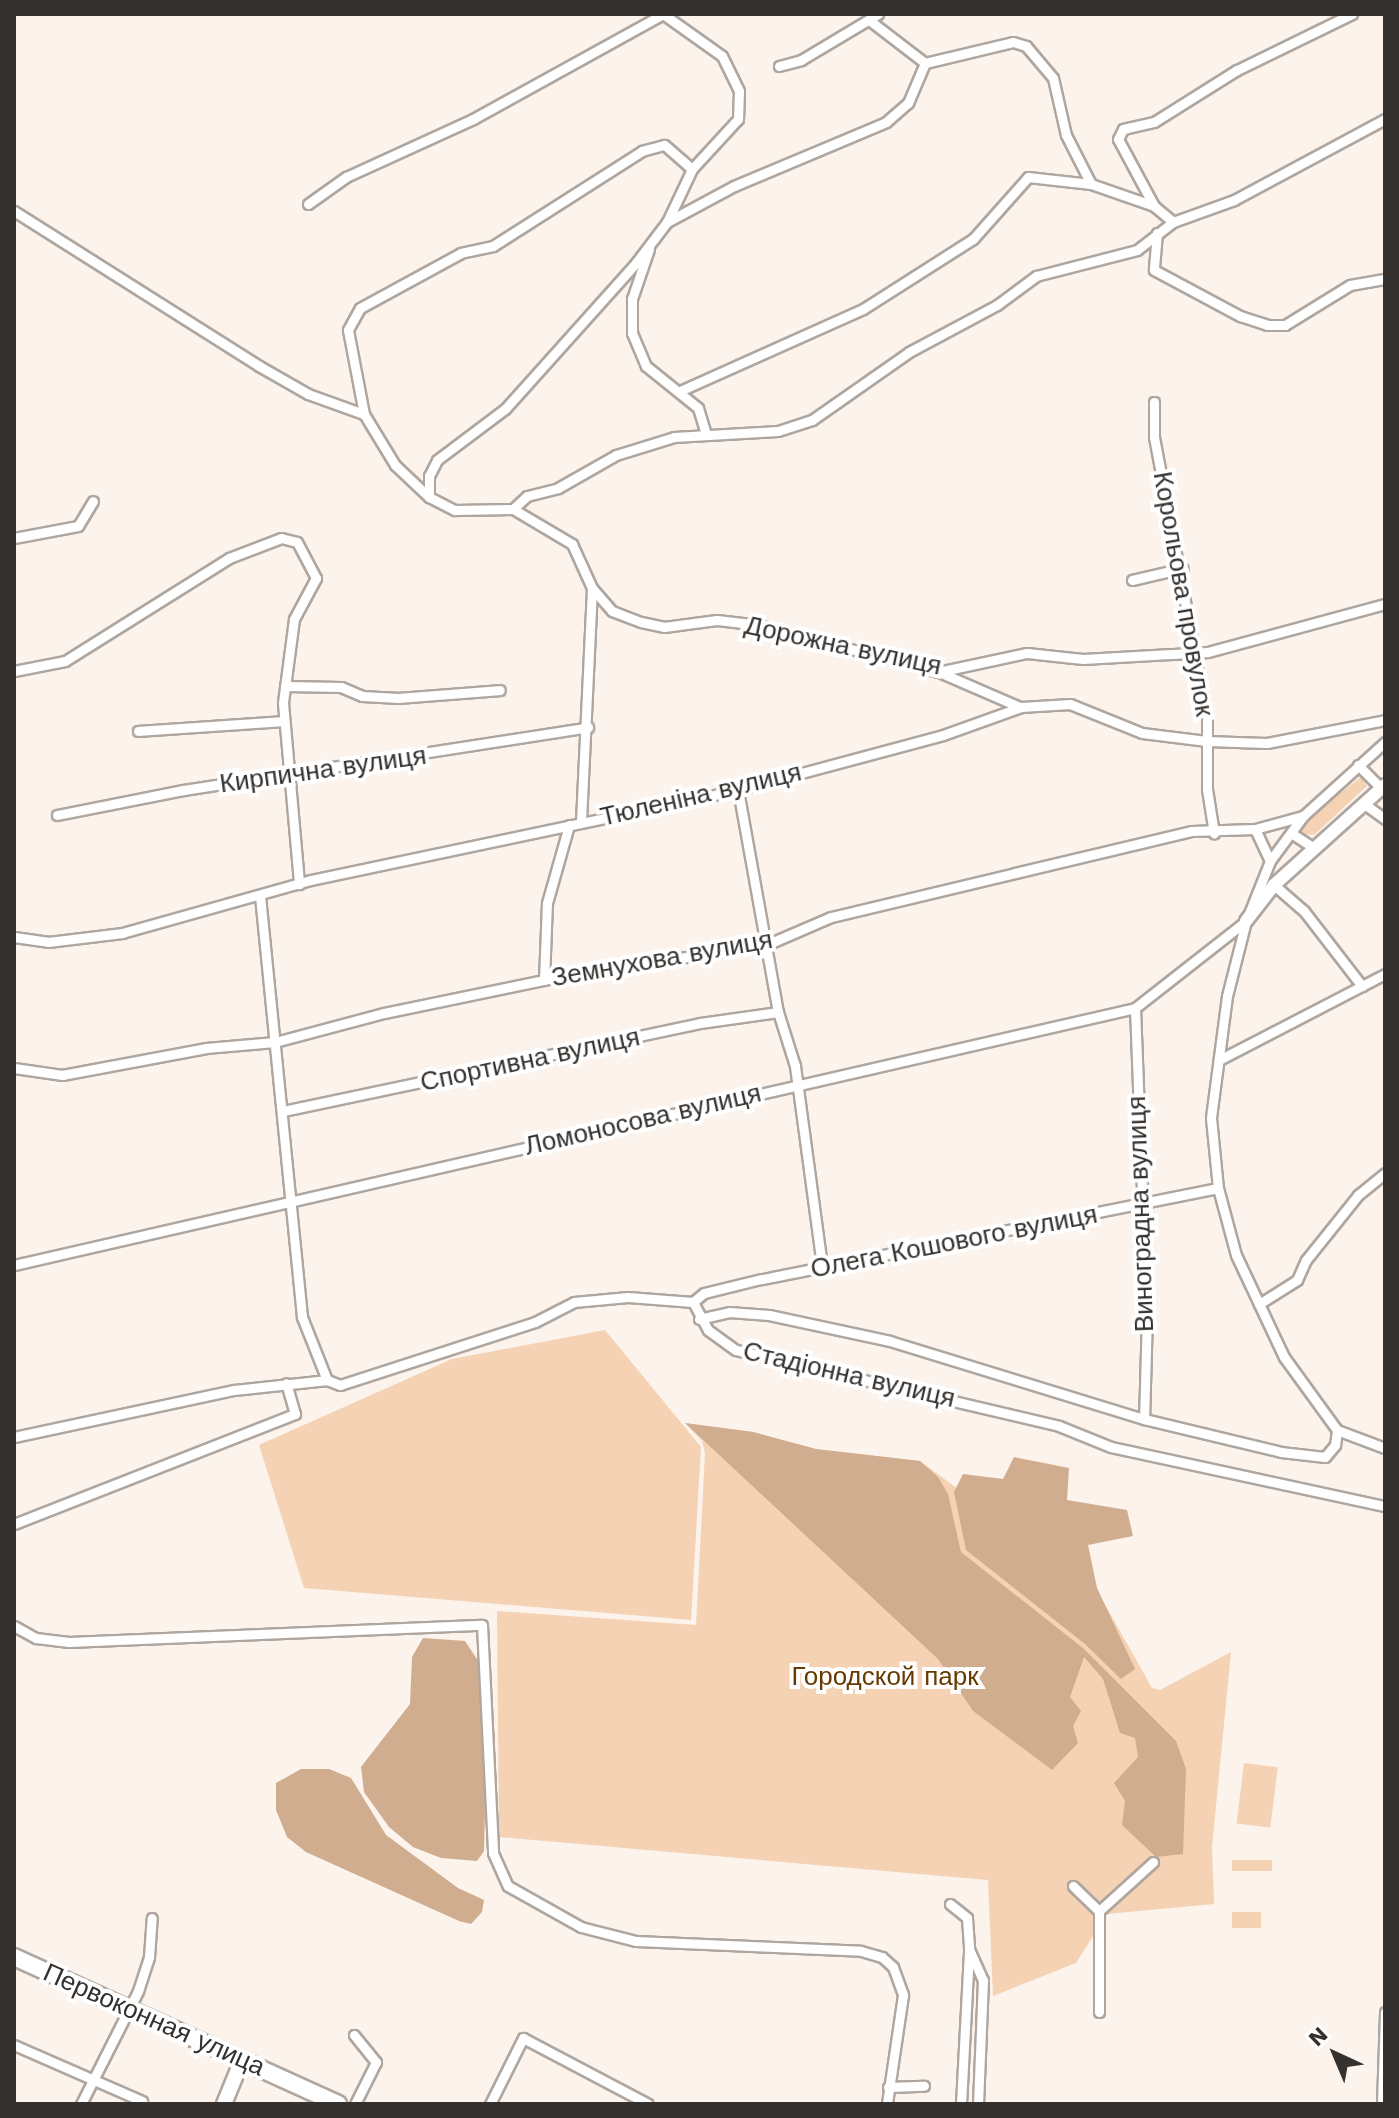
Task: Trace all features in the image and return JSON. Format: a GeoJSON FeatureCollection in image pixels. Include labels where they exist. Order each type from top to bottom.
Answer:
{"type":"FeatureCollection","features":[{"type":"Feature","properties":{"kind":"highway","name":"Первоконная улица"},"geometry":{"type":"LineString","coordinates":[[14,1957],[338,2104]]}},
{"type":"Feature","properties":{"kind":"main road"},"geometry":{"type":"LineString","coordinates":[[224,2104],[242,2060]]}},
{"type":"Feature","properties":{"kind":"street"},"geometry":{"type":"LineString","coordinates":[[308,204],[346,177],[473,119],[663,14],[722,56],[742,105],[738,119],[692,169],[667,222],[650,245],[505,409],[437,460],[429,476],[429,497]]}},
{"type":"Feature","properties":{"kind":"street"},"geometry":{"type":"LineString","coordinates":[[1154,206],[1118,139],[1123,129],[1154,122],[1237,70],[1352,14]]}},
{"type":"Feature","properties":{"kind":"street"},"geometry":{"type":"LineString","coordinates":[[779,66],[801,60],[873,17],[925,63]]}},
{"type":"Feature","properties":{"kind":"street"},"geometry":{"type":"LineString","coordinates":[[925,63],[1013,42],[1026,46],[1053,78],[1066,135],[1091,184]]}},
{"type":"Feature","properties":{"kind":"street"},"geometry":{"type":"LineString","coordinates":[[667,222],[734,186],[886,122],[908,103],[925,63]]}},
{"type":"Feature","properties":{"kind":"street"},"geometry":{"type":"LineString","coordinates":[[513,509],[527,496],[558,488],[616,455],[705,431],[778,431],[812,420],[909,352],[997,305],[1036,276],[1115,260],[1173,222],[1234,200],[1385,119]]}},
{"type":"Feature","properties":{"kind":"street"},"geometry":{"type":"LineString","coordinates":[[581,822],[588,727],[592,588],[572,544],[513,509],[455,510],[429,497],[395,465],[364,414],[348,330],[360,308],[373,298],[461,253],[493,246],[642,151],[664,145],[692,169]]}},
{"type":"Feature","properties":{"kind":"street"},"geometry":{"type":"LineString","coordinates":[[682,390],[863,309],[973,239],[1028,177],[1091,184],[1154,206],[1173,222]]}},
{"type":"Feature","properties":{"kind":"street"},"geometry":{"type":"LineString","coordinates":[[14,211],[259,366],[308,394],[364,414]]}},
{"type":"Feature","properties":{"kind":"street"},"geometry":{"type":"LineString","coordinates":[[1157,233],[1154,270],[1240,316],[1267,325],[1285,325],[1350,285],[1385,279]]}},
{"type":"Feature","properties":{"kind":"street"},"geometry":{"type":"LineString","coordinates":[[650,245],[632,299],[632,333],[646,366],[662,383],[682,390],[704,417],[705,431]]}},
{"type":"Feature","properties":{"kind":"street","name":"Корольова провулок"},"geometry":{"type":"LineString","coordinates":[[1154,402],[1154,437],[1183,568],[1193,652],[1207,718],[1214,833]]}},
{"type":"Feature","properties":{"kind":"street"},"geometry":{"type":"LineString","coordinates":[[14,538],[78,526],[93,501]]}},
{"type":"Feature","properties":{"kind":"street"},"geometry":{"type":"LineString","coordinates":[[14,671],[65,661],[255,545],[281,538],[297,542],[316,578],[294,619],[285,686],[286,775],[299,884]]}},
{"type":"Feature","properties":{"kind":"street"},"geometry":{"type":"LineString","coordinates":[[1132,580],[1183,568]]}},
{"type":"Feature","properties":{"kind":"street","name":"Дорожна вулиця"},"geometry":{"type":"LineString","coordinates":[[592,588],[612,611],[641,622],[664,627],[717,620],[760,625],[938,672],[1027,653],[1083,659],[1228,649],[1385,604]]}},
{"type":"Feature","properties":{"kind":"street"},"geometry":{"type":"LineString","coordinates":[[938,672],[1021,707]]}},
{"type":"Feature","properties":{"kind":"street"},"geometry":{"type":"LineString","coordinates":[[285,686],[341,687],[362,696],[399,698],[500,690]]}},
{"type":"Feature","properties":{"kind":"street","name":"Тюленіна вулиця"},"geometry":{"type":"LineString","coordinates":[[14,937],[48,942],[122,933],[299,884],[738,790],[943,735],[1021,707],[1070,704],[1142,733],[1207,741],[1267,743],[1385,720]]}},
{"type":"Feature","properties":{"kind":"street"},"geometry":{"type":"LineString","coordinates":[[138,731],[284,721]]}},
{"type":"Feature","properties":{"kind":"street","name":"Кирпична вулиця"},"geometry":{"type":"LineString","coordinates":[[57,815],[588,727]]}},
{"type":"Feature","properties":{"kind":"street"},"geometry":{"type":"LineString","coordinates":[[1385,742],[1303,816],[1270,861],[1246,921],[1227,996],[1211,1118],[1218,1188],[1236,1255],[1284,1357],[1337,1430],[1385,1448]]}},
{"type":"Feature","properties":{"kind":"street"},"geometry":{"type":"LineString","coordinates":[[1246,921],[1274,885],[1383,787],[1358,765]]}},
{"type":"Feature","properties":{"kind":"street"},"geometry":{"type":"LineString","coordinates":[[738,790],[778,1012],[796,1084],[822,1267]]}},
{"type":"Feature","properties":{"kind":"street"},"geometry":{"type":"LineString","coordinates":[[1363,803],[1385,819]]}},
{"type":"Feature","properties":{"kind":"street","name":"Земнухова вулиця"},"geometry":{"type":"LineString","coordinates":[[14,1068],[62,1075],[206,1048],[275,1042],[384,1013],[544,980],[766,945],[831,917],[1191,831],[1214,833],[1255,829],[1303,816]]}},
{"type":"Feature","properties":{"kind":"street"},"geometry":{"type":"LineString","coordinates":[[544,980],[547,903],[569,825]]}},
{"type":"Feature","properties":{"kind":"street"},"geometry":{"type":"LineString","coordinates":[[1255,829],[1270,861]]}},
{"type":"Feature","properties":{"kind":"street"},"geometry":{"type":"LineString","coordinates":[[1291,833],[1314,848]]}},
{"type":"Feature","properties":{"kind":"street"},"geometry":{"type":"LineString","coordinates":[[1274,885],[1304,911],[1362,986]]}},
{"type":"Feature","properties":{"kind":"street"},"geometry":{"type":"LineString","coordinates":[[260,896],[294,1202],[302,1317],[327,1380]]}},
{"type":"Feature","properties":{"kind":"street","name":"Ломоносова вулиця"},"geometry":{"type":"LineString","coordinates":[[14,1265],[1135,1008],[1246,921]]}},
{"type":"Feature","properties":{"kind":"street"},"geometry":{"type":"LineString","coordinates":[[1219,1060],[1385,974]]}},
{"type":"Feature","properties":{"kind":"street","name":"Виноградна вулиця"},"geometry":{"type":"LineString","coordinates":[[1135,1008],[1147,1314],[1144,1419]]}},
{"type":"Feature","properties":{"kind":"street","name":"Спортивна вулиця"},"geometry":{"type":"LineString","coordinates":[[283,1111],[700,1023],[778,1012]]}},
{"type":"Feature","properties":{"kind":"street"},"geometry":{"type":"LineString","coordinates":[[1259,1304],[1297,1280],[1306,1260],[1358,1195],[1385,1173]]}},
{"type":"Feature","properties":{"kind":"street","name":"Олега Кошового вулиця"},"geometry":{"type":"LineString","coordinates":[[14,1437],[141,1407],[286,1383],[327,1380],[340,1385],[535,1322],[574,1302],[628,1297],[693,1302],[704,1293],[822,1267],[1141,1206],[1218,1188]]}},
{"type":"Feature","properties":{"kind":"street"},"geometry":{"type":"LineString","coordinates":[[693,1302],[699,1319]]}},
{"type":"Feature","properties":{"kind":"street","name":"Стадіонна вулиця"},"geometry":{"type":"LineString","coordinates":[[1337,1430],[1332,1450],[1320,1459],[1144,1419],[890,1341],[769,1315],[729,1312],[699,1319],[719,1341],[736,1350],[1044,1423],[1111,1447],[1385,1506]]}},
{"type":"Feature","properties":{"kind":"street"},"geometry":{"type":"LineString","coordinates":[[14,1524],[295,1414],[286,1383]]}},
{"type":"Feature","properties":{"kind":"street"},"geometry":{"type":"LineString","coordinates":[[14,1626],[36,1638],[69,1642],[482,1625],[493,1853],[508,1886],[581,1927],[636,1941],[861,1951],[882,1957],[893,1967],[903,1995],[887,2104]]}},
{"type":"Feature","properties":{"kind":"street"},"geometry":{"type":"LineString","coordinates":[[1099,1911],[1153,1862]]}},
{"type":"Feature","properties":{"kind":"street"},"geometry":{"type":"LineString","coordinates":[[1073,1886],[1099,1911],[1099,2012]]}},
{"type":"Feature","properties":{"kind":"street"},"geometry":{"type":"LineString","coordinates":[[950,1904],[967,1918],[969,1949],[961,2104]]}},
{"type":"Feature","properties":{"kind":"street"},"geometry":{"type":"LineString","coordinates":[[81,2104],[129,2008],[149,1957],[152,1918]]}},
{"type":"Feature","properties":{"kind":"street"},"geometry":{"type":"LineString","coordinates":[[969,1949],[985,1990],[978,2104]]}},
{"type":"Feature","properties":{"kind":"street"},"geometry":{"type":"LineString","coordinates":[[1383,2095],[1385,2012]]}},
{"type":"Feature","properties":{"kind":"street"},"geometry":{"type":"LineString","coordinates":[[354,2035],[376,2062],[355,2104]]}},
{"type":"Feature","properties":{"kind":"street"},"geometry":{"type":"LineString","coordinates":[[490,2104],[523,2038],[648,2104]]}},
{"type":"Feature","properties":{"kind":"street"},"geometry":{"type":"LineString","coordinates":[[14,2045],[142,2101]]}},
{"type":"Feature","properties":{"kind":"street"},"geometry":{"type":"LineString","coordinates":[[888,2087],[924,2086]]}},
{"type":"Feature","properties":{"kind":"green space"},"geometry":{"type":"Polygon","coordinates":[[[1361,777],[1367,786],[1314,835],[1301,834],[1303,826],[1321,808],[1361,777]]]}},
{"type":"Feature","properties":{"kind":"green space"},"geometry":{"type":"Polygon","coordinates":[[[605,1330],[701,1447],[691,1620],[304,1588],[259,1445],[452,1359],[605,1330]]]}},
{"type":"Feature","properties":{"kind":"green space","name":"Городской парк"},"geometry":{"type":"Polygon","coordinates":[[[685,1423],[753,1432],[816,1449],[920,1461],[1098,1592],[1152,1688],[1160,1690],[1231,1652],[1212,1847],[1214,1904],[1107,1914],[1076,1963],[993,1996],[988,1880],[499,1837],[497,1611],[696,1625],[705,1453],[702,1441],[685,1423]]]}},
{"type":"Feature","properties":{"kind":"green space"},"geometry":{"type":"Polygon","coordinates":[[[1244,1763],[1278,1767],[1270,1828],[1237,1824],[1244,1763]]]}},
{"type":"Feature","properties":{"kind":"green space"},"geometry":{"type":"Polygon","coordinates":[[[1232,1860],[1272,1860],[1272,1871],[1232,1871],[1232,1860]]]}},
{"type":"Feature","properties":{"kind":"green space"},"geometry":{"type":"Polygon","coordinates":[[[1232,1912],[1261,1912],[1261,1928],[1232,1928],[1232,1912]]]}},
{"type":"Feature","properties":{"kind":"shaded area"},"geometry":{"type":"Polygon","coordinates":[[[685,1423],[753,1432],[816,1449],[920,1461],[938,1477],[948,1494],[961,1552],[1084,1649],[1176,1741],[1186,1769],[1183,1854],[1156,1857],[1122,1825],[1125,1801],[1114,1783],[1138,1757],[1135,1738],[1120,1733],[1103,1679],[1084,1657],[1070,1697],[1081,1711],[1073,1726],[1078,1743],[1052,1770],[973,1711],[938,1659],[685,1423]]]}},
{"type":"Feature","properties":{"kind":"shaded area"},"geometry":{"type":"Polygon","coordinates":[[[1014,1457],[1069,1468],[1067,1500],[1127,1510],[1133,1536],[1088,1545],[1097,1588],[1135,1669],[1121,1679],[1085,1644],[966,1550],[954,1492],[963,1474],[1003,1479],[1014,1457]]]}},
{"type":"Feature","properties":{"kind":"shaded area"},"geometry":{"type":"Polygon","coordinates":[[[423,1638],[465,1641],[479,1662],[485,1812],[484,1851],[477,1861],[441,1858],[413,1847],[389,1827],[364,1792],[361,1767],[410,1704],[412,1657],[423,1638]]]}},
{"type":"Feature","properties":{"kind":"shaded area"},"geometry":{"type":"Polygon","coordinates":[[[301,1769],[329,1769],[351,1778],[386,1835],[458,1888],[484,1900],[482,1912],[471,1924],[459,1921],[306,1852],[287,1837],[276,1810],[276,1783],[301,1769]]]}}]}
